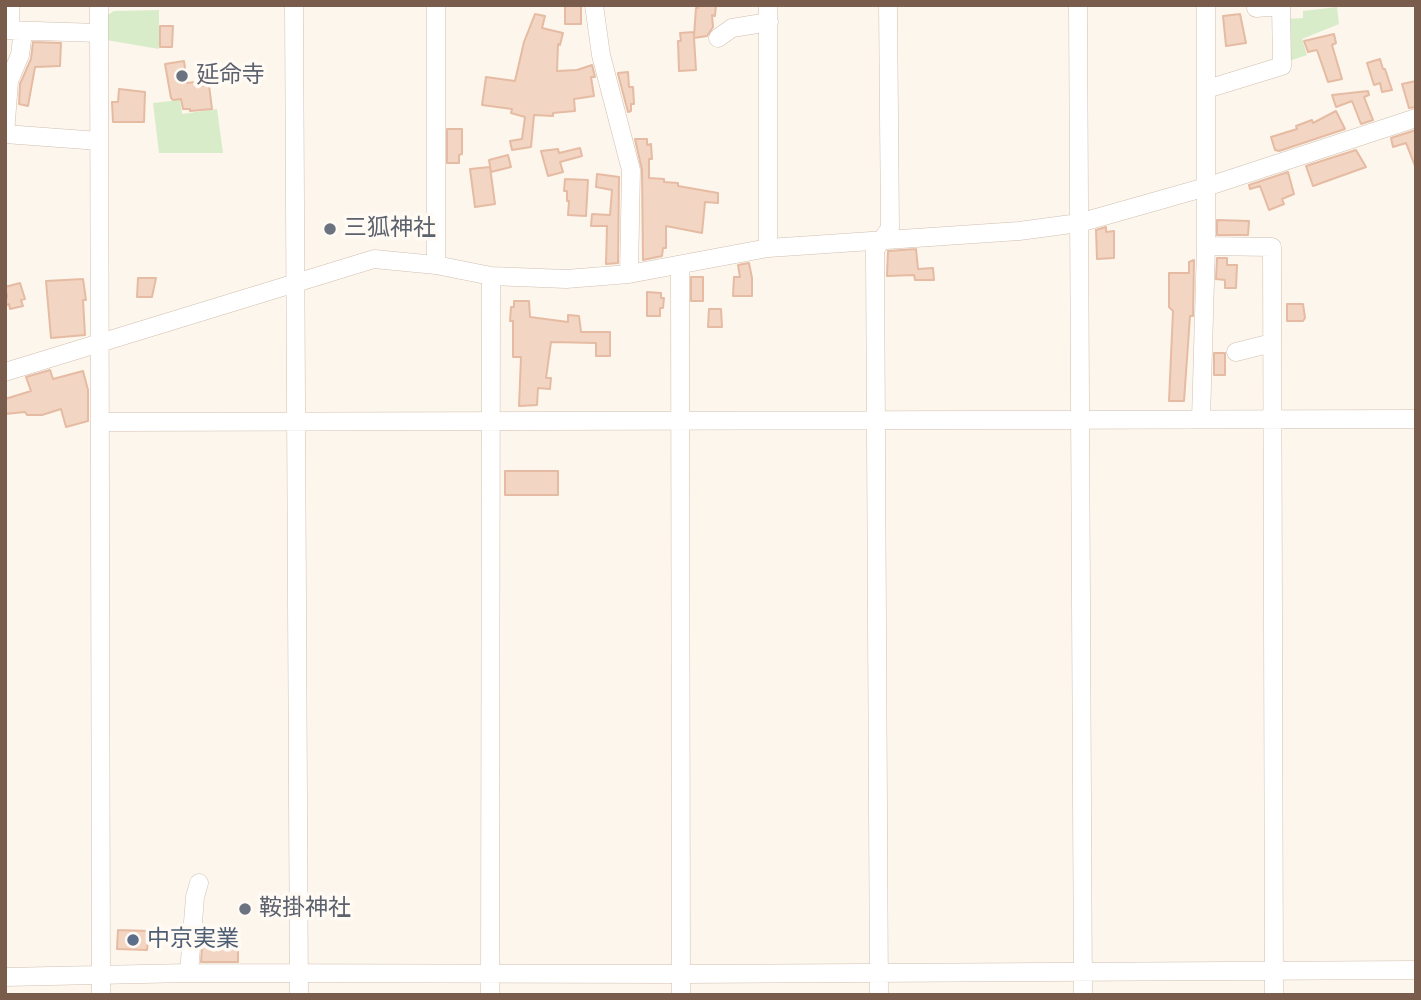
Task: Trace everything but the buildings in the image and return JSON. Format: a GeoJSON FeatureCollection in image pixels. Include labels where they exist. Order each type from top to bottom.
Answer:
{"type":"FeatureCollection","features":[{"type":"Feature","properties":{"kind":"street"},"geometry":{"type":"LineString","coordinates":[[10,5],[13,31],[20,55],[9,81],[5,134],[99,141]]}},
{"type":"Feature","properties":{"kind":"street"},"geometry":{"type":"LineString","coordinates":[[100,5],[101,986]]}},
{"type":"Feature","properties":{"kind":"street"},"geometry":{"type":"LineString","coordinates":[[294,5],[299,995]]}},
{"type":"Feature","properties":{"kind":"street"},"geometry":{"type":"LineString","coordinates":[[436,5],[436,265]]}},
{"type":"Feature","properties":{"kind":"street"},"geometry":{"type":"LineString","coordinates":[[594,5],[601,55],[631,170],[629,274]]}},
{"type":"Feature","properties":{"kind":"street"},"geometry":{"type":"LineString","coordinates":[[879,995],[875,250],[890,228],[888,5]]}},
{"type":"Feature","properties":{"kind":"street"},"geometry":{"type":"LineString","coordinates":[[1078,5],[1083,995]]}},
{"type":"Feature","properties":{"kind":"street"},"geometry":{"type":"LineString","coordinates":[[1201,419],[1208,89],[1206,5]]}},
{"type":"Feature","properties":{"kind":"street"},"geometry":{"type":"LineString","coordinates":[[1208,89],[1282,66],[1281,6],[1256,8]]}},
{"type":"Feature","properties":{"kind":"street"},"geometry":{"type":"LineString","coordinates":[[718,38],[732,27],[768,14],[768,248]]}},
{"type":"Feature","properties":{"kind":"street"},"geometry":{"type":"LineString","coordinates":[[13,31],[99,33]]}},
{"type":"Feature","properties":{"kind":"street"},"geometry":{"type":"LineString","coordinates":[[5,372],[374,259],[436,265],[491,276],[566,279],[629,274],[768,248],[1019,231],[1079,223],[1206,187],[1416,118]]}},
{"type":"Feature","properties":{"kind":"street"},"geometry":{"type":"LineString","coordinates":[[1206,246],[1272,247],[1274,995]]}},
{"type":"Feature","properties":{"kind":"street"},"geometry":{"type":"LineString","coordinates":[[680,265],[681,995]]}},
{"type":"Feature","properties":{"kind":"street"},"geometry":{"type":"LineString","coordinates":[[489,995],[491,276]]}},
{"type":"Feature","properties":{"kind":"street"},"geometry":{"type":"LineString","coordinates":[[1236,352],[1272,343]]}},
{"type":"Feature","properties":{"kind":"street"},"geometry":{"type":"LineString","coordinates":[[102,422],[1416,419]]}},
{"type":"Feature","properties":{"kind":"street"},"geometry":{"type":"LineString","coordinates":[[189,973],[195,897],[199,883]]}},
{"type":"Feature","properties":{"kind":"street"},"geometry":{"type":"LineString","coordinates":[[5,977],[101,986],[189,973],[681,974],[1416,970]]}},
{"type":"Feature","properties":{"kind":"green space"},"geometry":{"type":"Polygon","coordinates":[[[1337,7],[1339,24],[1302,39],[1307,55],[1289,61],[1286,19],[1303,18],[1303,11],[1337,7]]]}},
{"type":"Feature","properties":{"kind":"green space"},"geometry":{"type":"Polygon","coordinates":[[[159,10],[159,49],[106,40],[106,16],[114,11],[159,10]]]}},
{"type":"Feature","properties":{"kind":"green space"},"geometry":{"type":"Polygon","coordinates":[[[180,100],[182,114],[217,109],[223,153],[159,153],[153,103],[180,100]]]}},
{"type":"Feature","properties":{"kind":"place","name":"延命寺"},"geometry":{"type":"Point","coordinates":[182,76]}},
{"type":"Feature","properties":{"kind":"place","name":"三狐神社"},"geometry":{"type":"Point","coordinates":[330,229]}},
{"type":"Feature","properties":{"kind":"place","name":"鞍掛神社"},"geometry":{"type":"Point","coordinates":[245,909]}},
{"type":"Feature","properties":{"kind":"place","name":"中京実業"},"geometry":{"type":"Point","coordinates":[133,940]}}]}
